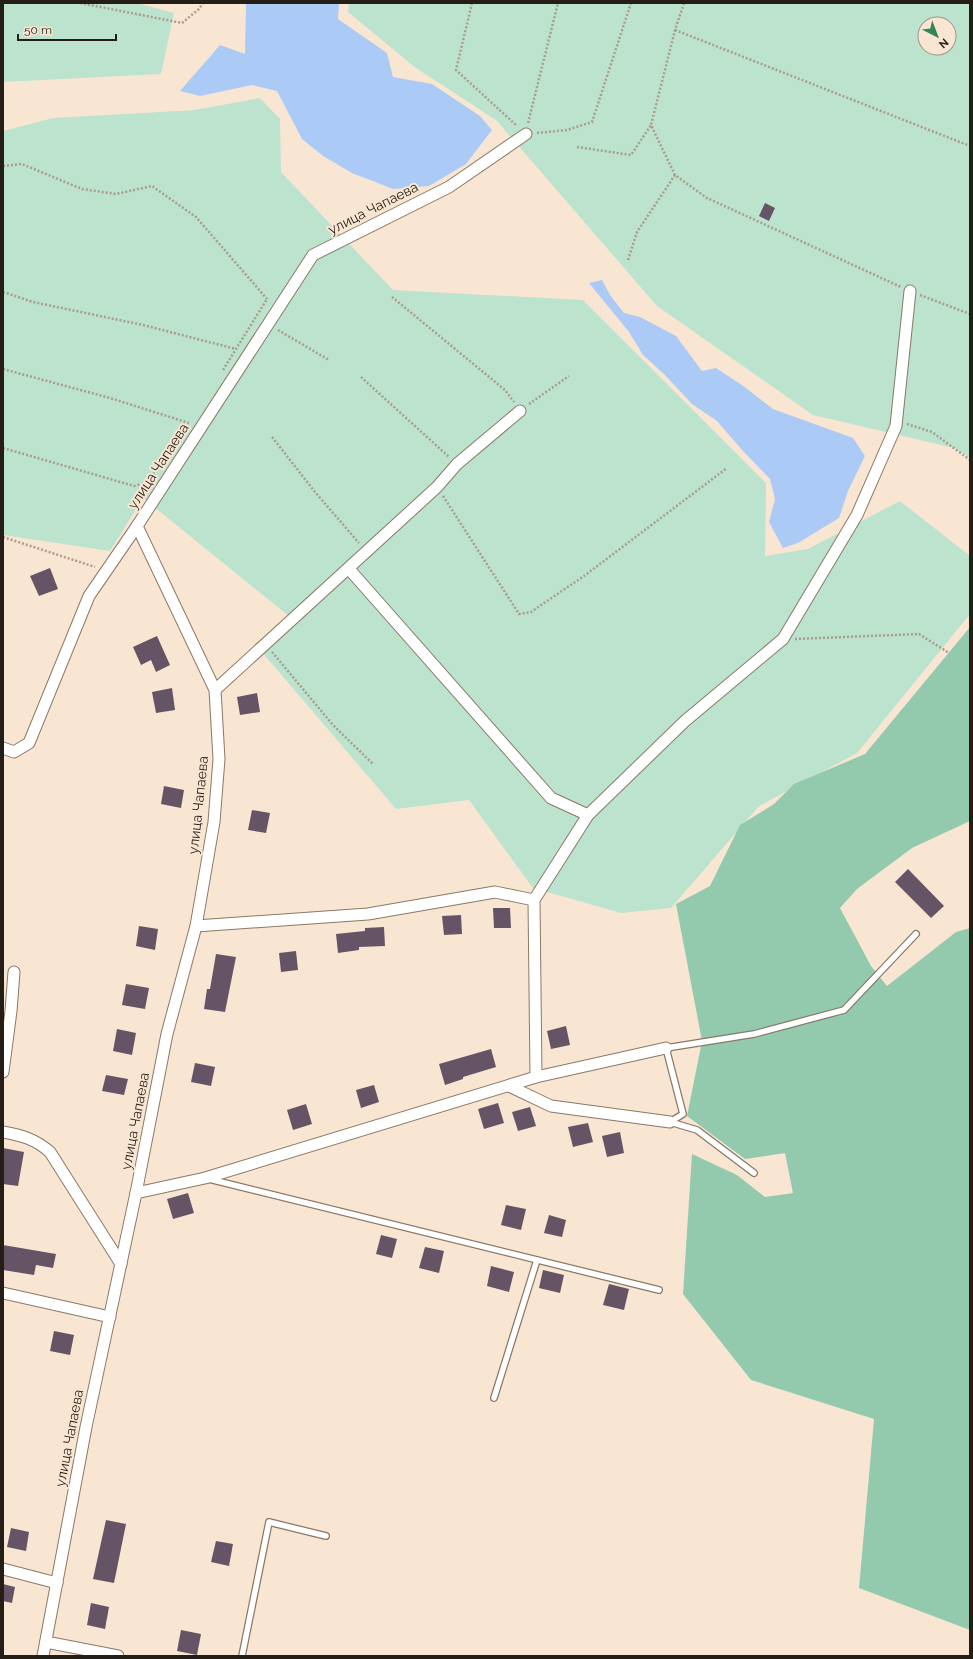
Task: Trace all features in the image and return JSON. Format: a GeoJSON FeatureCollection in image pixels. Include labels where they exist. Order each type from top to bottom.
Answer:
{"type":"FeatureCollection","features":[{"type":"Feature","properties":{"kind":"street","name":"улица Чапаева"},"geometry":{"type":"LineString","coordinates":[[43,1656],[86,1427],[136,1193],[167,1034],[196,926],[214,822],[220,759],[215,690],[137,526],[313,255],[449,187],[526,134]]}},
{"type":"Feature","properties":{"kind":"street"},"geometry":{"type":"LineString","coordinates":[[536,1078],[534,900],[588,815],[686,721],[783,639],[857,515],[896,426],[910,291]]}},
{"type":"Feature","properties":{"kind":"street"},"geometry":{"type":"LineString","coordinates":[[215,690],[437,487],[457,464],[520,411]]}},
{"type":"Feature","properties":{"kind":"street"},"geometry":{"type":"LineString","coordinates":[[3,748],[14,752],[29,743],[89,596],[137,526]]}},
{"type":"Feature","properties":{"kind":"street"},"geometry":{"type":"LineString","coordinates":[[349,569],[551,798],[588,815]]}},
{"type":"Feature","properties":{"kind":"street"},"geometry":{"type":"LineString","coordinates":[[196,926],[368,914],[495,892],[534,900]]}},
{"type":"Feature","properties":{"kind":"street"},"geometry":{"type":"LineString","coordinates":[[3,1072],[11,1011],[14,972]]}},
{"type":"Feature","properties":{"kind":"street"},"geometry":{"type":"LineString","coordinates":[[136,1193],[205,1178],[536,1078],[666,1048]]}},
{"type":"Feature","properties":{"kind":"street"},"geometry":{"type":"LineString","coordinates":[[509,1086],[551,1106],[670,1122]]}},
{"type":"Feature","properties":{"kind":"street"},"geometry":{"type":"LineString","coordinates":[[3,1132],[26,1136],[35,1140],[50,1152],[121,1264]]}},
{"type":"Feature","properties":{"kind":"street"},"geometry":{"type":"LineString","coordinates":[[3,1293],[110,1317]]}},
{"type":"Feature","properties":{"kind":"street"},"geometry":{"type":"LineString","coordinates":[[3,1569],[57,1583]]}},
{"type":"Feature","properties":{"kind":"street"},"geometry":{"type":"LineString","coordinates":[[46,1642],[118,1656]]}},
{"type":"Feature","properties":{"kind":"lane"},"geometry":{"type":"LineString","coordinates":[[670,1122],[683,1114],[666,1048],[754,1034],[844,1010],[916,934]]}},
{"type":"Feature","properties":{"kind":"lane"},"geometry":{"type":"LineString","coordinates":[[670,1122],[697,1130],[754,1173]]}},
{"type":"Feature","properties":{"kind":"lane"},"geometry":{"type":"LineString","coordinates":[[205,1178],[659,1290]]}},
{"type":"Feature","properties":{"kind":"lane"},"geometry":{"type":"LineString","coordinates":[[494,1398],[537,1260]]}},
{"type":"Feature","properties":{"kind":"lane"},"geometry":{"type":"LineString","coordinates":[[242,1656],[269,1522],[326,1536]]}},
{"type":"Feature","properties":{"kind":"path"},"geometry":{"type":"LineString","coordinates":[[80,3],[182,23],[199,9],[203,3]]}},
{"type":"Feature","properties":{"kind":"path"},"geometry":{"type":"LineString","coordinates":[[472,3],[456,70],[526,134],[567,130],[592,122],[632,3]]}},
{"type":"Feature","properties":{"kind":"path"},"geometry":{"type":"LineString","coordinates":[[526,134],[558,3]]}},
{"type":"Feature","properties":{"kind":"path"},"geometry":{"type":"LineString","coordinates":[[577,147],[631,155],[651,125],[674,30],[684,3]]}},
{"type":"Feature","properties":{"kind":"path"},"geometry":{"type":"LineString","coordinates":[[674,30],[970,146]]}},
{"type":"Feature","properties":{"kind":"path"},"geometry":{"type":"LineString","coordinates":[[651,125],[675,175],[707,198],[910,291],[970,314]]}},
{"type":"Feature","properties":{"kind":"path"},"geometry":{"type":"LineString","coordinates":[[3,166],[22,164],[82,189],[116,194],[152,186],[196,217],[277,310]]}},
{"type":"Feature","properties":{"kind":"path"},"geometry":{"type":"LineString","coordinates":[[628,260],[637,232],[675,175]]}},
{"type":"Feature","properties":{"kind":"path"},"geometry":{"type":"LineString","coordinates":[[3,292],[33,302],[143,325],[236,349]]}},
{"type":"Feature","properties":{"kind":"path"},"geometry":{"type":"LineString","coordinates":[[392,297],[505,390],[520,411],[569,376]]}},
{"type":"Feature","properties":{"kind":"path"},"geometry":{"type":"LineString","coordinates":[[220,374],[267,299]]}},
{"type":"Feature","properties":{"kind":"path"},"geometry":{"type":"LineString","coordinates":[[268,324],[329,360]]}},
{"type":"Feature","properties":{"kind":"path"},"geometry":{"type":"LineString","coordinates":[[3,369],[110,398],[189,424],[192,417]]}},
{"type":"Feature","properties":{"kind":"path"},"geometry":{"type":"LineString","coordinates":[[361,378],[457,464]]}},
{"type":"Feature","properties":{"kind":"path"},"geometry":{"type":"LineString","coordinates":[[896,422],[932,432],[970,460]]}},
{"type":"Feature","properties":{"kind":"path"},"geometry":{"type":"LineString","coordinates":[[272,437],[315,492],[367,552]]}},
{"type":"Feature","properties":{"kind":"path"},"geometry":{"type":"LineString","coordinates":[[3,448],[134,486],[146,483],[163,462]]}},
{"type":"Feature","properties":{"kind":"path"},"geometry":{"type":"LineString","coordinates":[[437,487],[519,614],[532,612],[584,576],[727,468]]}},
{"type":"Feature","properties":{"kind":"path"},"geometry":{"type":"LineString","coordinates":[[3,537],[107,571]]}},
{"type":"Feature","properties":{"kind":"path"},"geometry":{"type":"LineString","coordinates":[[783,639],[919,634],[950,653]]}},
{"type":"Feature","properties":{"kind":"path"},"geometry":{"type":"LineString","coordinates":[[266,644],[333,725],[373,764]]}},
{"type":"Feature","properties":{"kind":"green space"},"geometry":{"type":"Polygon","coordinates":[[[3,3],[137,3],[174,13],[161,74],[3,82],[3,3]]]}},
{"type":"Feature","properties":{"kind":"green space"},"geometry":{"type":"Polygon","coordinates":[[[349,3],[970,3],[970,458],[954,448],[813,415],[657,306],[496,120],[416,68],[348,12],[349,3]]]}},
{"type":"Feature","properties":{"kind":"green space"},"geometry":{"type":"Polygon","coordinates":[[[260,98],[280,119],[281,172],[393,290],[583,300],[766,483],[765,556],[808,549],[900,501],[970,556],[970,614],[857,753],[759,806],[671,908],[621,913],[533,888],[469,800],[396,809],[255,644],[290,617],[143,498],[110,551],[3,535],[3,131],[53,118],[195,110],[260,98]]]}},
{"type":"Feature","properties":{"kind":"green space"},"geometry":{"type":"Polygon","coordinates":[[[970,627],[970,821],[912,848],[857,889],[840,908],[871,966],[887,986],[956,932],[970,928],[970,1630],[859,1588],[874,1419],[751,1380],[683,1294],[692,1154],[737,1175],[765,1197],[793,1193],[785,1153],[745,1159],[687,1116],[702,1041],[676,904],[710,886],[740,825],[774,804],[794,784],[865,754],[970,627]]]}},
{"type":"Feature","properties":{"kind":"water"},"geometry":{"type":"Polygon","coordinates":[[[246,3],[339,3],[338,19],[387,53],[393,77],[432,84],[480,116],[492,130],[466,164],[429,186],[393,189],[352,173],[323,156],[302,139],[277,91],[252,85],[200,96],[180,91],[220,45],[245,54],[246,3]]]}},
{"type":"Feature","properties":{"kind":"water"},"geometry":{"type":"Polygon","coordinates":[[[602,280],[610,295],[624,313],[640,317],[676,336],[702,371],[716,368],[742,385],[773,409],[853,438],[865,456],[848,491],[839,518],[798,543],[783,548],[769,522],[775,499],[770,479],[717,421],[692,404],[665,375],[643,355],[629,332],[589,283],[602,280]]]}},
{"type":"Feature","properties":{"kind":"building"},"geometry":{"type":"Polygon","coordinates":[[[765,203],[775,208],[769,221],[759,216],[765,203]]]}},
{"type":"Feature","properties":{"kind":"building"},"geometry":{"type":"Polygon","coordinates":[[[50,568],[58,589],[39,596],[30,576],[50,568]]]}},
{"type":"Feature","properties":{"kind":"building"},"geometry":{"type":"Polygon","coordinates":[[[157,636],[170,665],[156,672],[151,660],[141,665],[133,647],[157,636]]]}},
{"type":"Feature","properties":{"kind":"building"},"geometry":{"type":"Polygon","coordinates":[[[172,688],[175,710],[156,713],[152,692],[172,688]]]}},
{"type":"Feature","properties":{"kind":"building"},"geometry":{"type":"Polygon","coordinates":[[[257,693],[260,712],[240,715],[237,697],[257,693]]]}},
{"type":"Feature","properties":{"kind":"building"},"geometry":{"type":"Polygon","coordinates":[[[164,786],[184,790],[181,808],[161,804],[164,786]]]}},
{"type":"Feature","properties":{"kind":"building"},"geometry":{"type":"Polygon","coordinates":[[[252,810],[270,813],[266,833],[248,830],[252,810]]]}},
{"type":"Feature","properties":{"kind":"building"},"geometry":{"type":"Polygon","coordinates":[[[908,869],[944,906],[931,918],[895,882],[908,869]]]}},
{"type":"Feature","properties":{"kind":"building"},"geometry":{"type":"Polygon","coordinates":[[[493,908],[510,908],[511,928],[494,928],[493,908]]]}},
{"type":"Feature","properties":{"kind":"building"},"geometry":{"type":"Polygon","coordinates":[[[461,915],[462,934],[444,935],[442,916],[461,915]]]}},
{"type":"Feature","properties":{"kind":"building"},"geometry":{"type":"Polygon","coordinates":[[[139,926],[158,929],[155,950],[136,946],[139,926]]]}},
{"type":"Feature","properties":{"kind":"building"},"geometry":{"type":"Polygon","coordinates":[[[384,927],[385,946],[359,947],[359,950],[338,953],[336,934],[365,931],[365,928],[384,927]]]}},
{"type":"Feature","properties":{"kind":"building"},"geometry":{"type":"Polygon","coordinates":[[[296,951],[298,970],[281,972],[279,953],[296,951]]]}},
{"type":"Feature","properties":{"kind":"building"},"geometry":{"type":"Polygon","coordinates":[[[216,954],[236,957],[225,1012],[204,1009],[207,989],[210,989],[216,954]]]}},
{"type":"Feature","properties":{"kind":"building"},"geometry":{"type":"Polygon","coordinates":[[[126,984],[149,988],[145,1009],[122,1005],[126,984]]]}},
{"type":"Feature","properties":{"kind":"building"},"geometry":{"type":"Polygon","coordinates":[[[566,1026],[570,1045],[551,1049],[547,1031],[566,1026]]]}},
{"type":"Feature","properties":{"kind":"building"},"geometry":{"type":"Polygon","coordinates":[[[117,1029],[136,1033],[132,1055],[113,1051],[117,1029]]]}},
{"type":"Feature","properties":{"kind":"building"},"geometry":{"type":"Polygon","coordinates":[[[491,1049],[496,1067],[463,1077],[463,1079],[445,1085],[439,1064],[491,1049]]]}},
{"type":"Feature","properties":{"kind":"building"},"geometry":{"type":"Polygon","coordinates":[[[195,1063],[215,1067],[211,1086],[191,1082],[195,1063]]]}},
{"type":"Feature","properties":{"kind":"building"},"geometry":{"type":"Polygon","coordinates":[[[106,1075],[128,1079],[124,1095],[102,1091],[106,1075]]]}},
{"type":"Feature","properties":{"kind":"building"},"geometry":{"type":"Polygon","coordinates":[[[374,1085],[379,1102],[361,1108],[356,1090],[374,1085]]]}},
{"type":"Feature","properties":{"kind":"building"},"geometry":{"type":"Polygon","coordinates":[[[498,1103],[504,1123],[484,1129],[478,1109],[498,1103]]]}},
{"type":"Feature","properties":{"kind":"building"},"geometry":{"type":"Polygon","coordinates":[[[306,1104],[312,1124],[293,1130],[287,1110],[306,1104]]]}},
{"type":"Feature","properties":{"kind":"building"},"geometry":{"type":"Polygon","coordinates":[[[530,1107],[536,1126],[518,1131],[512,1112],[530,1107]]]}},
{"type":"Feature","properties":{"kind":"building"},"geometry":{"type":"Polygon","coordinates":[[[588,1123],[593,1142],[573,1147],[568,1127],[588,1123]]]}},
{"type":"Feature","properties":{"kind":"building"},"geometry":{"type":"Polygon","coordinates":[[[620,1132],[624,1153],[607,1157],[602,1136],[620,1132]]]}},
{"type":"Feature","properties":{"kind":"building"},"geometry":{"type":"Polygon","coordinates":[[[3,1148],[24,1152],[18,1186],[3,1184],[3,1148]]]}},
{"type":"Feature","properties":{"kind":"building"},"geometry":{"type":"Polygon","coordinates":[[[188,1193],[194,1213],[173,1219],[167,1199],[188,1193]]]}},
{"type":"Feature","properties":{"kind":"building"},"geometry":{"type":"Polygon","coordinates":[[[506,1205],[526,1209],[521,1230],[501,1225],[506,1205]]]}},
{"type":"Feature","properties":{"kind":"building"},"geometry":{"type":"Polygon","coordinates":[[[549,1215],[566,1220],[562,1237],[544,1233],[549,1215]]]}},
{"type":"Feature","properties":{"kind":"building"},"geometry":{"type":"Polygon","coordinates":[[[381,1235],[397,1239],[392,1258],[376,1254],[381,1235]]]}},
{"type":"Feature","properties":{"kind":"building"},"geometry":{"type":"Polygon","coordinates":[[[3,1245],[56,1254],[53,1268],[36,1265],[34,1275],[3,1270],[3,1245]]]}},
{"type":"Feature","properties":{"kind":"building"},"geometry":{"type":"Polygon","coordinates":[[[425,1247],[444,1251],[439,1273],[419,1268],[425,1247]]]}},
{"type":"Feature","properties":{"kind":"building"},"geometry":{"type":"Polygon","coordinates":[[[491,1266],[514,1272],[509,1292],[487,1286],[491,1266]]]}},
{"type":"Feature","properties":{"kind":"building"},"geometry":{"type":"Polygon","coordinates":[[[543,1270],[564,1275],[560,1293],[539,1288],[543,1270]]]}},
{"type":"Feature","properties":{"kind":"building"},"geometry":{"type":"Polygon","coordinates":[[[609,1284],[629,1289],[624,1310],[603,1305],[609,1284]]]}},
{"type":"Feature","properties":{"kind":"building"},"geometry":{"type":"Polygon","coordinates":[[[54,1331],[74,1335],[70,1355],[50,1351],[54,1331]]]}},
{"type":"Feature","properties":{"kind":"building"},"geometry":{"type":"Polygon","coordinates":[[[106,1520],[126,1524],[114,1583],[93,1579],[106,1520]]]}},
{"type":"Feature","properties":{"kind":"building"},"geometry":{"type":"Polygon","coordinates":[[[11,1528],[29,1532],[26,1551],[7,1547],[11,1528]]]}},
{"type":"Feature","properties":{"kind":"building"},"geometry":{"type":"Polygon","coordinates":[[[216,1541],[233,1544],[229,1566],[211,1562],[216,1541]]]}},
{"type":"Feature","properties":{"kind":"building"},"geometry":{"type":"Polygon","coordinates":[[[3,1584],[15,1587],[12,1603],[3,1601],[3,1584]]]}},
{"type":"Feature","properties":{"kind":"building"},"geometry":{"type":"Polygon","coordinates":[[[91,1603],[109,1607],[105,1629],[87,1625],[91,1603]]]}},
{"type":"Feature","properties":{"kind":"building"},"geometry":{"type":"Polygon","coordinates":[[[181,1630],[201,1634],[197,1655],[177,1651],[181,1630]]]}}]}
